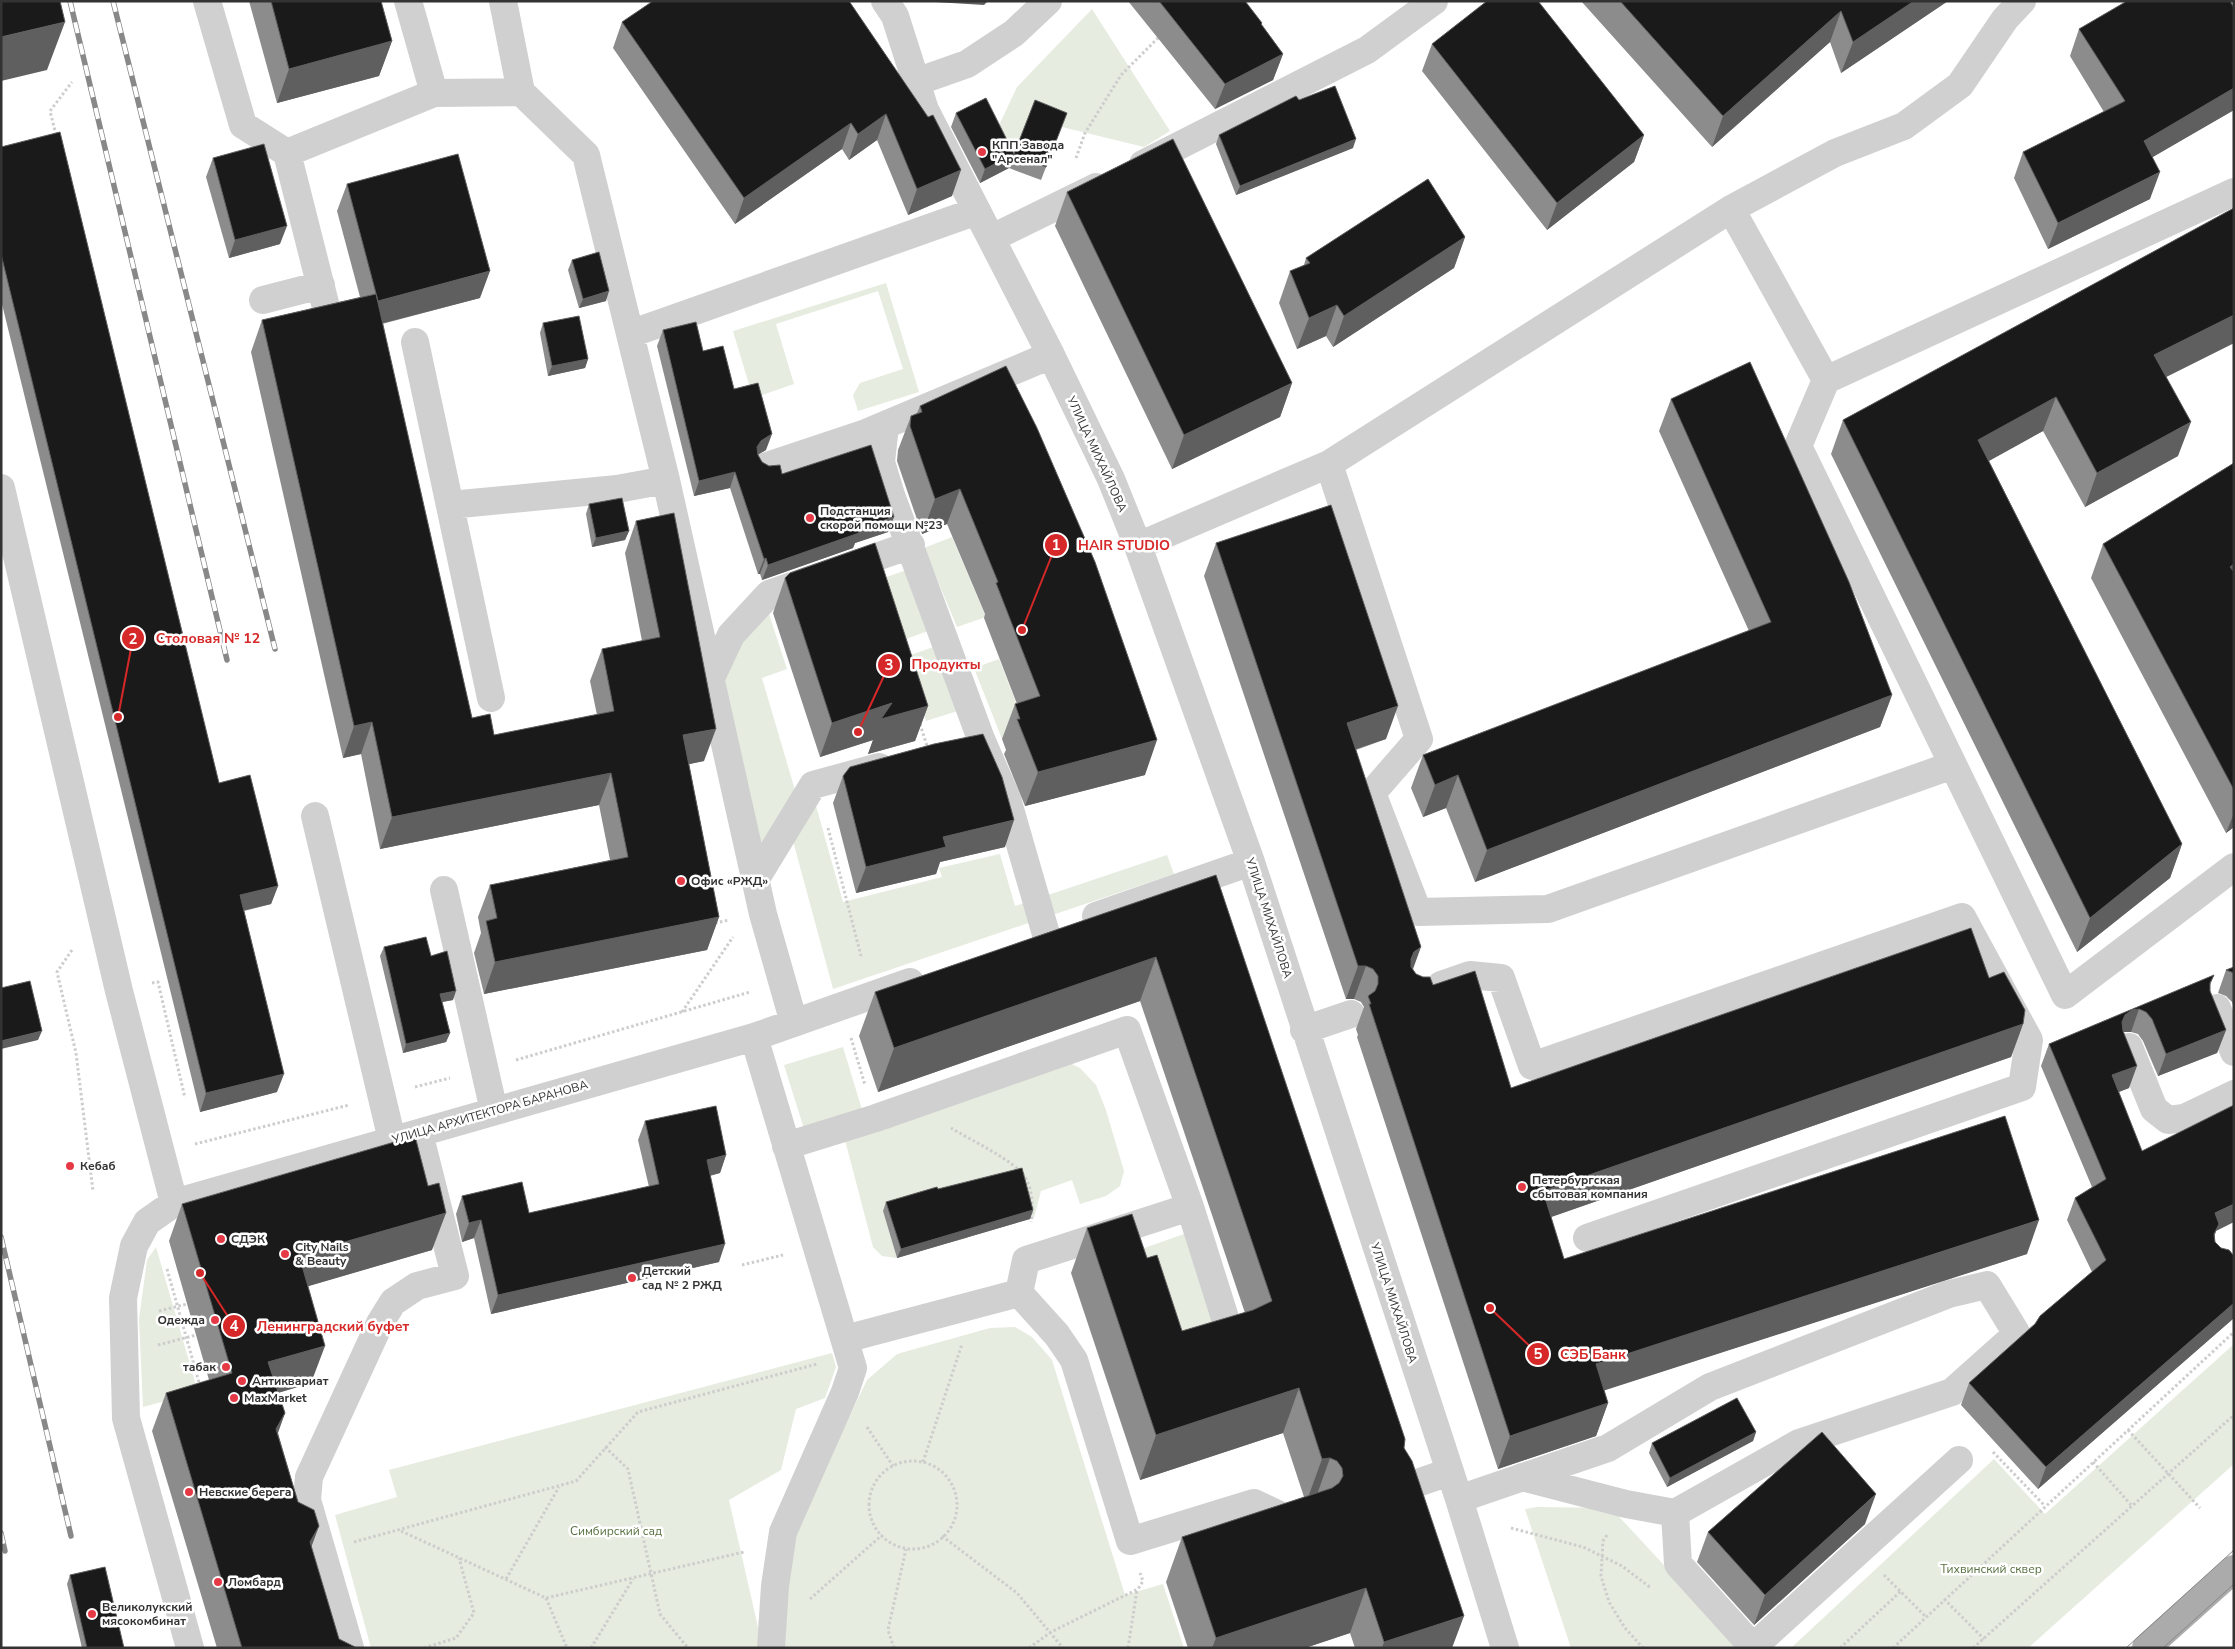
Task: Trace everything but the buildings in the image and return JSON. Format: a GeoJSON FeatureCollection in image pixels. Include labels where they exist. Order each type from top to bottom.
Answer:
{"type":"FeatureCollection","features":[{"type":"Feature","properties":{"kind":"main road"},"geometry":{"type":"LineString","coordinates":[[2146,1648],[2234,1568]]}},
{"type":"Feature","properties":{"kind":"street"},"geometry":{"type":"LineString","coordinates":[[207,1],[243,124],[287,153],[329,319]]}},
{"type":"Feature","properties":{"kind":"street"},"geometry":{"type":"LineString","coordinates":[[408,1],[434,93]]}},
{"type":"Feature","properties":{"kind":"street"},"geometry":{"type":"LineString","coordinates":[[503,1],[521,92],[586,155],[666,480],[755,880],[794,1023]]}},
{"type":"Feature","properties":{"kind":"street","name":"УЛИЦА МИХАЙЛОВА"},"geometry":{"type":"LineString","coordinates":[[885,1],[895,16],[925,110],[1051,355],[1111,479],[1138,546],[1251,862],[1304,1030],[1459,1499],[1505,1648]]}},
{"type":"Feature","properties":{"kind":"street"},"geometry":{"type":"LineString","coordinates":[[916,82],[967,64],[1014,33],[1048,1]]}},
{"type":"Feature","properties":{"kind":"street"},"geometry":{"type":"LineString","coordinates":[[992,238],[1036,218],[1367,50],[1434,1]]}},
{"type":"Feature","properties":{"kind":"street"},"geometry":{"type":"LineString","coordinates":[[1138,546],[1329,464],[1731,209],[1835,154],[1904,126],[1960,85],[2005,19],[2022,1]]}},
{"type":"Feature","properties":{"kind":"street"},"geometry":{"type":"LineString","coordinates":[[2230,1],[2234,8]]}},
{"type":"Feature","properties":{"kind":"street"},"geometry":{"type":"LineString","coordinates":[[287,153],[434,93],[521,92]]}},
{"type":"Feature","properties":{"kind":"street"},"geometry":{"type":"LineString","coordinates":[[2234,192],[1826,380],[1798,446],[2065,995],[2234,867]]}},
{"type":"Feature","properties":{"kind":"street"},"geometry":{"type":"LineString","coordinates":[[1731,209],[1826,380]]}},
{"type":"Feature","properties":{"kind":"street"},"geometry":{"type":"LineString","coordinates":[[630,334],[977,211]]}},
{"type":"Feature","properties":{"kind":"street"},"geometry":{"type":"LineString","coordinates":[[263,300],[321,285]]}},
{"type":"Feature","properties":{"kind":"street"},"geometry":{"type":"LineString","coordinates":[[415,342],[491,698]]}},
{"type":"Feature","properties":{"kind":"street"},"geometry":{"type":"LineString","coordinates":[[767,466],[885,426],[1051,355]]}},
{"type":"Feature","properties":{"kind":"street"},"geometry":{"type":"LineString","coordinates":[[885,426],[881,462],[981,739],[1007,799],[1046,934]]}},
{"type":"Feature","properties":{"kind":"street"},"geometry":{"type":"LineString","coordinates":[[1329,464],[1418,739],[1372,793],[1418,912],[1548,909],[1953,765]]}},
{"type":"Feature","properties":{"kind":"street"},"geometry":{"type":"LineString","coordinates":[[450,505],[617,489],[666,480]]}},
{"type":"Feature","properties":{"kind":"street"},"geometry":{"type":"LineString","coordinates":[[1,488],[117,981],[174,1203]]}},
{"type":"Feature","properties":{"kind":"street"},"geometry":{"type":"LineString","coordinates":[[710,680],[730,634],[769,594],[911,545]]}},
{"type":"Feature","properties":{"kind":"street"},"geometry":{"type":"LineString","coordinates":[[929,754],[981,739]]}},
{"type":"Feature","properties":{"kind":"street"},"geometry":{"type":"LineString","coordinates":[[755,880],[813,785],[900,762]]}},
{"type":"Feature","properties":{"kind":"street"},"geometry":{"type":"LineString","coordinates":[[315,816],[392,1140]]}},
{"type":"Feature","properties":{"kind":"street"},"geometry":{"type":"LineString","coordinates":[[1018,944],[1251,862]]}},
{"type":"Feature","properties":{"kind":"street"},"geometry":{"type":"LineString","coordinates":[[444,890],[494,1111]]}},
{"type":"Feature","properties":{"kind":"street"},"geometry":{"type":"LineString","coordinates":[[1414,994],[1470,975],[1501,978],[1532,1066],[1962,917],[2029,1040],[2022,1087],[1588,1238]]}},
{"type":"Feature","properties":{"kind":"street","name":"УЛИЦА АРХИТЕКТОРА БАРАНОВА"},"geometry":{"type":"LineString","coordinates":[[190,1648],[126,1418],[124,1307],[134,1246],[147,1222],[174,1203],[754,1037],[934,974]]}},
{"type":"Feature","properties":{"kind":"street"},"geometry":{"type":"LineString","coordinates":[[2217,1008],[2234,1052]]}},
{"type":"Feature","properties":{"kind":"street"},"geometry":{"type":"LineString","coordinates":[[1304,1030],[1351,1014]]}},
{"type":"Feature","properties":{"kind":"street"},"geometry":{"type":"LineString","coordinates":[[786,1146],[876,1118],[1127,1030],[1190,1207],[1232,1340],[1191,1353]]}},
{"type":"Feature","properties":{"kind":"street"},"geometry":{"type":"LineString","coordinates":[[754,1037],[852,1368],[845,1392],[783,1532],[770,1641]]}},
{"type":"Feature","properties":{"kind":"street"},"geometry":{"type":"LineString","coordinates":[[2129,1047],[2154,1109],[2168,1120],[2184,1118],[2234,1094]]}},
{"type":"Feature","properties":{"kind":"street"},"geometry":{"type":"LineString","coordinates":[[350,1648],[308,1500],[310,1477],[380,1323],[393,1302],[417,1286],[455,1276],[419,1133]]}},
{"type":"Feature","properties":{"kind":"street"},"geometry":{"type":"LineString","coordinates":[[1019,1293],[1026,1260],[1190,1207]]}},
{"type":"Feature","properties":{"kind":"street"},"geometry":{"type":"LineString","coordinates":[[1459,1499],[1522,1477],[1608,1448],[1710,1387],[1949,1294],[1988,1285],[2017,1334],[1952,1392],[1800,1443],[1675,1513],[1626,1504],[1522,1477]]}},
{"type":"Feature","properties":{"kind":"street"},"geometry":{"type":"LineString","coordinates":[[847,1347],[975,1305],[1019,1293]]}},
{"type":"Feature","properties":{"kind":"street"},"geometry":{"type":"LineString","coordinates":[[1019,1293],[1057,1335],[1074,1360],[1130,1541],[1254,1503],[1296,1523],[1311,1518]]}},
{"type":"Feature","properties":{"kind":"street"},"geometry":{"type":"LineString","coordinates":[[1675,1513],[1678,1564],[1753,1647],[1959,1460]]}},
{"type":"Feature","properties":{"kind":"street"},"geometry":{"type":"LineString","coordinates":[[1403,1488],[1449,1472]]}},
{"type":"Feature","properties":{"kind":"path"},"geometry":{"type":"LineString","coordinates":[[1085,133],[1121,75],[1158,38]]}},
{"type":"Feature","properties":{"kind":"path"},"geometry":{"type":"LineString","coordinates":[[57,140],[50,111],[72,82]]}},
{"type":"Feature","properties":{"kind":"path"},"geometry":{"type":"LineString","coordinates":[[917,717],[929,754]]}},
{"type":"Feature","properties":{"kind":"path"},"geometry":{"type":"LineString","coordinates":[[813,785],[822,803],[862,956]]}},
{"type":"Feature","properties":{"kind":"path"},"geometry":{"type":"LineString","coordinates":[[681,1013],[736,933]]}},
{"type":"Feature","properties":{"kind":"path"},"geometry":{"type":"LineString","coordinates":[[77,944],[57,972],[76,1053],[93,1192]]}},
{"type":"Feature","properties":{"kind":"path"},"geometry":{"type":"LineString","coordinates":[[850,1037],[876,1118]]}},
{"type":"Feature","properties":{"kind":"path"},"geometry":{"type":"LineString","coordinates":[[911,1105],[1015,1166],[1025,1176],[1030,1191],[1032,1211],[1031,1224],[1026,1229]]}},
{"type":"Feature","properties":{"kind":"path"},"geometry":{"type":"LineString","coordinates":[[742,1265],[816,1246]]}},
{"type":"Feature","properties":{"kind":"path"},"geometry":{"type":"LineString","coordinates":[[165,1264],[201,1388]]}},
{"type":"Feature","properties":{"kind":"path"},"geometry":{"type":"LineString","coordinates":[[923,1462],[975,1305]]}},
{"type":"Feature","properties":{"kind":"path"},"geometry":{"type":"LineString","coordinates":[[1893,1648],[2233,1333]]}},
{"type":"Feature","properties":{"kind":"path"},"geometry":{"type":"LineString","coordinates":[[152,1347],[196,1335]]}},
{"type":"Feature","properties":{"kind":"path"},"geometry":{"type":"LineString","coordinates":[[353,1543],[576,1482],[638,1412],[847,1347]]}},
{"type":"Feature","properties":{"kind":"path"},"geometry":{"type":"LineString","coordinates":[[1974,1648],[2234,1415]]}},
{"type":"Feature","properties":{"kind":"path"},"geometry":{"type":"LineString","coordinates":[[2128,1430],[2200,1508]]}},
{"type":"Feature","properties":{"kind":"path"},"geometry":{"type":"LineString","coordinates":[[605,1447],[628,1469],[660,1614],[688,1648]]}},
{"type":"Feature","properties":{"kind":"path"},"geometry":{"type":"LineString","coordinates":[[1959,1460],[1981,1462],[1994,1451],[2045,1506]]}},
{"type":"Feature","properties":{"kind":"path"},"geometry":{"type":"LineString","coordinates":[[923,1462],[930,1464],[944,1474],[954,1488],[957,1505],[954,1521],[942,1536],[928,1546],[911,1550],[894,1546],[882,1535],[872,1522],[868,1506],[870,1488],[882,1475],[897,1464],[923,1462]]}},
{"type":"Feature","properties":{"kind":"path"},"geometry":{"type":"LineString","coordinates":[[2093,1462],[2132,1506]]}},
{"type":"Feature","properties":{"kind":"path"},"geometry":{"type":"LineString","coordinates":[[506,1579],[560,1486]]}},
{"type":"Feature","properties":{"kind":"path"},"geometry":{"type":"LineString","coordinates":[[1626,1504],[1603,1541],[1601,1576],[1609,1602],[1625,1628],[1643,1648]]}},
{"type":"Feature","properties":{"kind":"path"},"geometry":{"type":"LineString","coordinates":[[1511,1528],[1583,1546],[1622,1566],[1653,1590]]}},
{"type":"Feature","properties":{"kind":"path"},"geometry":{"type":"LineString","coordinates":[[400,1530],[546,1598],[781,1544]]}},
{"type":"Feature","properties":{"kind":"path"},"geometry":{"type":"LineString","coordinates":[[770,1641],[882,1535]]}},
{"type":"Feature","properties":{"kind":"path"},"geometry":{"type":"LineString","coordinates":[[942,1536],[1017,1593],[1052,1632],[1063,1648]]}},
{"type":"Feature","properties":{"kind":"path"},"geometry":{"type":"LineString","coordinates":[[1128,1648],[1138,1589],[1143,1580],[1130,1541]]}},
{"type":"Feature","properties":{"kind":"path"},"geometry":{"type":"LineString","coordinates":[[894,1648],[888,1630],[906,1549]]}},
{"type":"Feature","properties":{"kind":"path"},"geometry":{"type":"LineString","coordinates":[[1860,1550],[1926,1617]]}},
{"type":"Feature","properties":{"kind":"path"},"geometry":{"type":"LineString","coordinates":[[424,1648],[456,1638],[474,1613],[459,1558]]}},
{"type":"Feature","properties":{"kind":"path"},"geometry":{"type":"LineString","coordinates":[[591,1648],[633,1578]]}},
{"type":"Feature","properties":{"kind":"path"},"geometry":{"type":"LineString","coordinates":[[1029,1648],[1052,1632],[1138,1589]]}},
{"type":"Feature","properties":{"kind":"path"},"geometry":{"type":"LineString","coordinates":[[1840,1648],[1901,1591]]}},
{"type":"Feature","properties":{"kind":"path"},"geometry":{"type":"LineString","coordinates":[[546,1598],[567,1648]]}},
{"type":"Feature","properties":{"kind":"path"},"geometry":{"type":"LineString","coordinates":[[1944,1599],[1984,1639]]}},
{"type":"Feature","properties":{"kind":"green space"},"geometry":{"type":"Polygon","coordinates":[[[1092,9],[1170,131],[1144,147],[1062,127],[1030,114],[1009,168],[994,136],[1017,87],[1092,9]]]}},
{"type":"Feature","properties":{"kind":"green space"},"geometry":{"type":"Polygon","coordinates":[[[886,283],[919,392],[858,411],[853,395],[860,383],[903,369],[878,291],[776,324],[794,384],[753,398],[733,331],[886,283]]]}},
{"type":"Feature","properties":{"kind":"green space"},"geometry":{"type":"Polygon","coordinates":[[[952,537],[986,617],[957,627],[924,548],[952,537]]]}},
{"type":"Feature","properties":{"kind":"green space"},"geometry":{"type":"Polygon","coordinates":[[[909,569],[931,630],[889,645],[870,583],[909,569]]]}},
{"type":"Feature","properties":{"kind":"green space"},"geometry":{"type":"Polygon","coordinates":[[[769,614],[787,669],[762,678],[797,797],[759,850],[718,676],[739,642],[769,614]]]}},
{"type":"Feature","properties":{"kind":"green space"},"geometry":{"type":"Polygon","coordinates":[[[939,645],[961,710],[926,721],[905,657],[939,645]]]}},
{"type":"Feature","properties":{"kind":"green space"},"geometry":{"type":"Polygon","coordinates":[[[999,659],[1027,731],[1002,739],[974,668],[999,659]]]}},
{"type":"Feature","properties":{"kind":"green space"},"geometry":{"type":"Polygon","coordinates":[[[815,802],[843,902],[942,877],[939,868],[1000,854],[1015,906],[1167,855],[1174,874],[833,989],[792,837],[815,802]]]}},
{"type":"Feature","properties":{"kind":"green space"},"geometry":{"type":"Polygon","coordinates":[[[843,1047],[863,1113],[805,1132],[784,1065],[843,1047]]]}},
{"type":"Feature","properties":{"kind":"green space"},"geometry":{"type":"Polygon","coordinates":[[[1068,1062],[1080,1068],[1096,1085],[1106,1110],[1124,1171],[1120,1186],[1106,1196],[1080,1204],[1072,1180],[1041,1191],[1034,1218],[1030,1219],[1019,1177],[955,1194],[968,1238],[949,1243],[934,1196],[883,1211],[897,1258],[882,1256],[873,1247],[845,1140],[1068,1062]]]}},
{"type":"Feature","properties":{"kind":"green space"},"geometry":{"type":"Polygon","coordinates":[[[1184,1234],[1216,1333],[1158,1351],[1116,1258],[1184,1234]]]}},
{"type":"Feature","properties":{"kind":"green space"},"geometry":{"type":"Polygon","coordinates":[[[156,1247],[198,1392],[143,1407],[139,1319],[147,1260],[156,1247]]]}},
{"type":"Feature","properties":{"kind":"green space"},"geometry":{"type":"Polygon","coordinates":[[[1015,1327],[1032,1337],[1052,1360],[1125,1595],[1163,1584],[1184,1648],[785,1648],[786,1599],[792,1536],[867,1380],[897,1354],[990,1328],[1015,1327]]]}},
{"type":"Feature","properties":{"kind":"green space","name":"Тихвинский сквер"},"geometry":{"type":"Polygon","coordinates":[[[2234,1344],[2234,1464],[2028,1648],[1791,1648],[1994,1459],[2045,1514],[2234,1344]]]}},
{"type":"Feature","properties":{"kind":"green space","name":"Симбирский сад"},"geometry":{"type":"Polygon","coordinates":[[[832,1353],[836,1367],[825,1398],[796,1409],[781,1470],[729,1500],[760,1636],[760,1648],[371,1648],[335,1515],[397,1497],[389,1470],[832,1353]]]}},
{"type":"Feature","properties":{"kind":"green space"},"geometry":{"type":"Polygon","coordinates":[[[1537,1507],[1611,1508],[1741,1648],[1571,1648],[1525,1509],[1537,1507]]]}},
{"type":"Feature","properties":{"kind":"tram line"},"geometry":{"type":"LineString","coordinates":[[2126,1648],[2234,1550]]}},
{"type":"Feature","properties":{"kind":"tram line"},"geometry":{"type":"LineString","coordinates":[[2163,1648],[2234,1584]]}},
{"type":"Feature","properties":{"kind":"railway"},"geometry":{"type":"LineString","coordinates":[[70,1],[227,660]]}},
{"type":"Feature","properties":{"kind":"railway"},"geometry":{"type":"LineString","coordinates":[[113,1],[275,649]]}},
{"type":"Feature","properties":{"kind":"railway"},"geometry":{"type":"LineString","coordinates":[[1,1237],[71,1536]]}},
{"type":"Feature","properties":{"kind":"railway"},"geometry":{"type":"LineString","coordinates":[[1,1533],[5,1551]]}},
{"type":"Feature","properties":{"kind":"place","name":"КПП Завода \"Арсенал\""},"geometry":{"type":"Point","coordinates":[982,152]}},
{"type":"Feature","properties":{"kind":"place","name":"Подстанция скорой помощи №23"},"geometry":{"type":"Point","coordinates":[810,518]}},
{"type":"Feature","properties":{"kind":"place","name":"HAIR STUDIO"},"geometry":{"type":"Point","coordinates":[1022,630]}},
{"type":"Feature","properties":{"kind":"place","name":"Столовая № 12"},"geometry":{"type":"Point","coordinates":[118,717]}},
{"type":"Feature","properties":{"kind":"place","name":"Продукты"},"geometry":{"type":"Point","coordinates":[858,732]}},
{"type":"Feature","properties":{"kind":"place","name":"Офис «РЖД»"},"geometry":{"type":"Point","coordinates":[681,881]}},
{"type":"Feature","properties":{"kind":"place","name":"Кебаб"},"geometry":{"type":"Point","coordinates":[70,1166]}},
{"type":"Feature","properties":{"kind":"place","name":"Петербургская сбытовая компания"},"geometry":{"type":"Point","coordinates":[1522,1187]}},
{"type":"Feature","properties":{"kind":"place","name":"СДЭК"},"geometry":{"type":"Point","coordinates":[221,1239]}},
{"type":"Feature","properties":{"kind":"place","name":"City Nails & Beauty"},"geometry":{"type":"Point","coordinates":[285,1254]}},
{"type":"Feature","properties":{"kind":"place","name":"Ленинградский буфет"},"geometry":{"type":"Point","coordinates":[200,1273]}},
{"type":"Feature","properties":{"kind":"place","name":"Детский сад № 2 РЖД"},"geometry":{"type":"Point","coordinates":[632,1278]}},
{"type":"Feature","properties":{"kind":"place","name":"СЭБ Банк"},"geometry":{"type":"Point","coordinates":[1490,1308]}},
{"type":"Feature","properties":{"kind":"place","name":"Одежда"},"geometry":{"type":"Point","coordinates":[215,1320]}},
{"type":"Feature","properties":{"kind":"place","name":"табак"},"geometry":{"type":"Point","coordinates":[226,1367]}},
{"type":"Feature","properties":{"kind":"place","name":"Антиквариат"},"geometry":{"type":"Point","coordinates":[242,1381]}},
{"type":"Feature","properties":{"kind":"place","name":"MaxMarket"},"geometry":{"type":"Point","coordinates":[234,1398]}},
{"type":"Feature","properties":{"kind":"place","name":"Невские берега"},"geometry":{"type":"Point","coordinates":[189,1492]}},
{"type":"Feature","properties":{"kind":"place","name":"Ломбард"},"geometry":{"type":"Point","coordinates":[218,1582]}},
{"type":"Feature","properties":{"kind":"place","name":"Великолукский мясокомбинат"},"geometry":{"type":"Point","coordinates":[92,1614]}}]}
